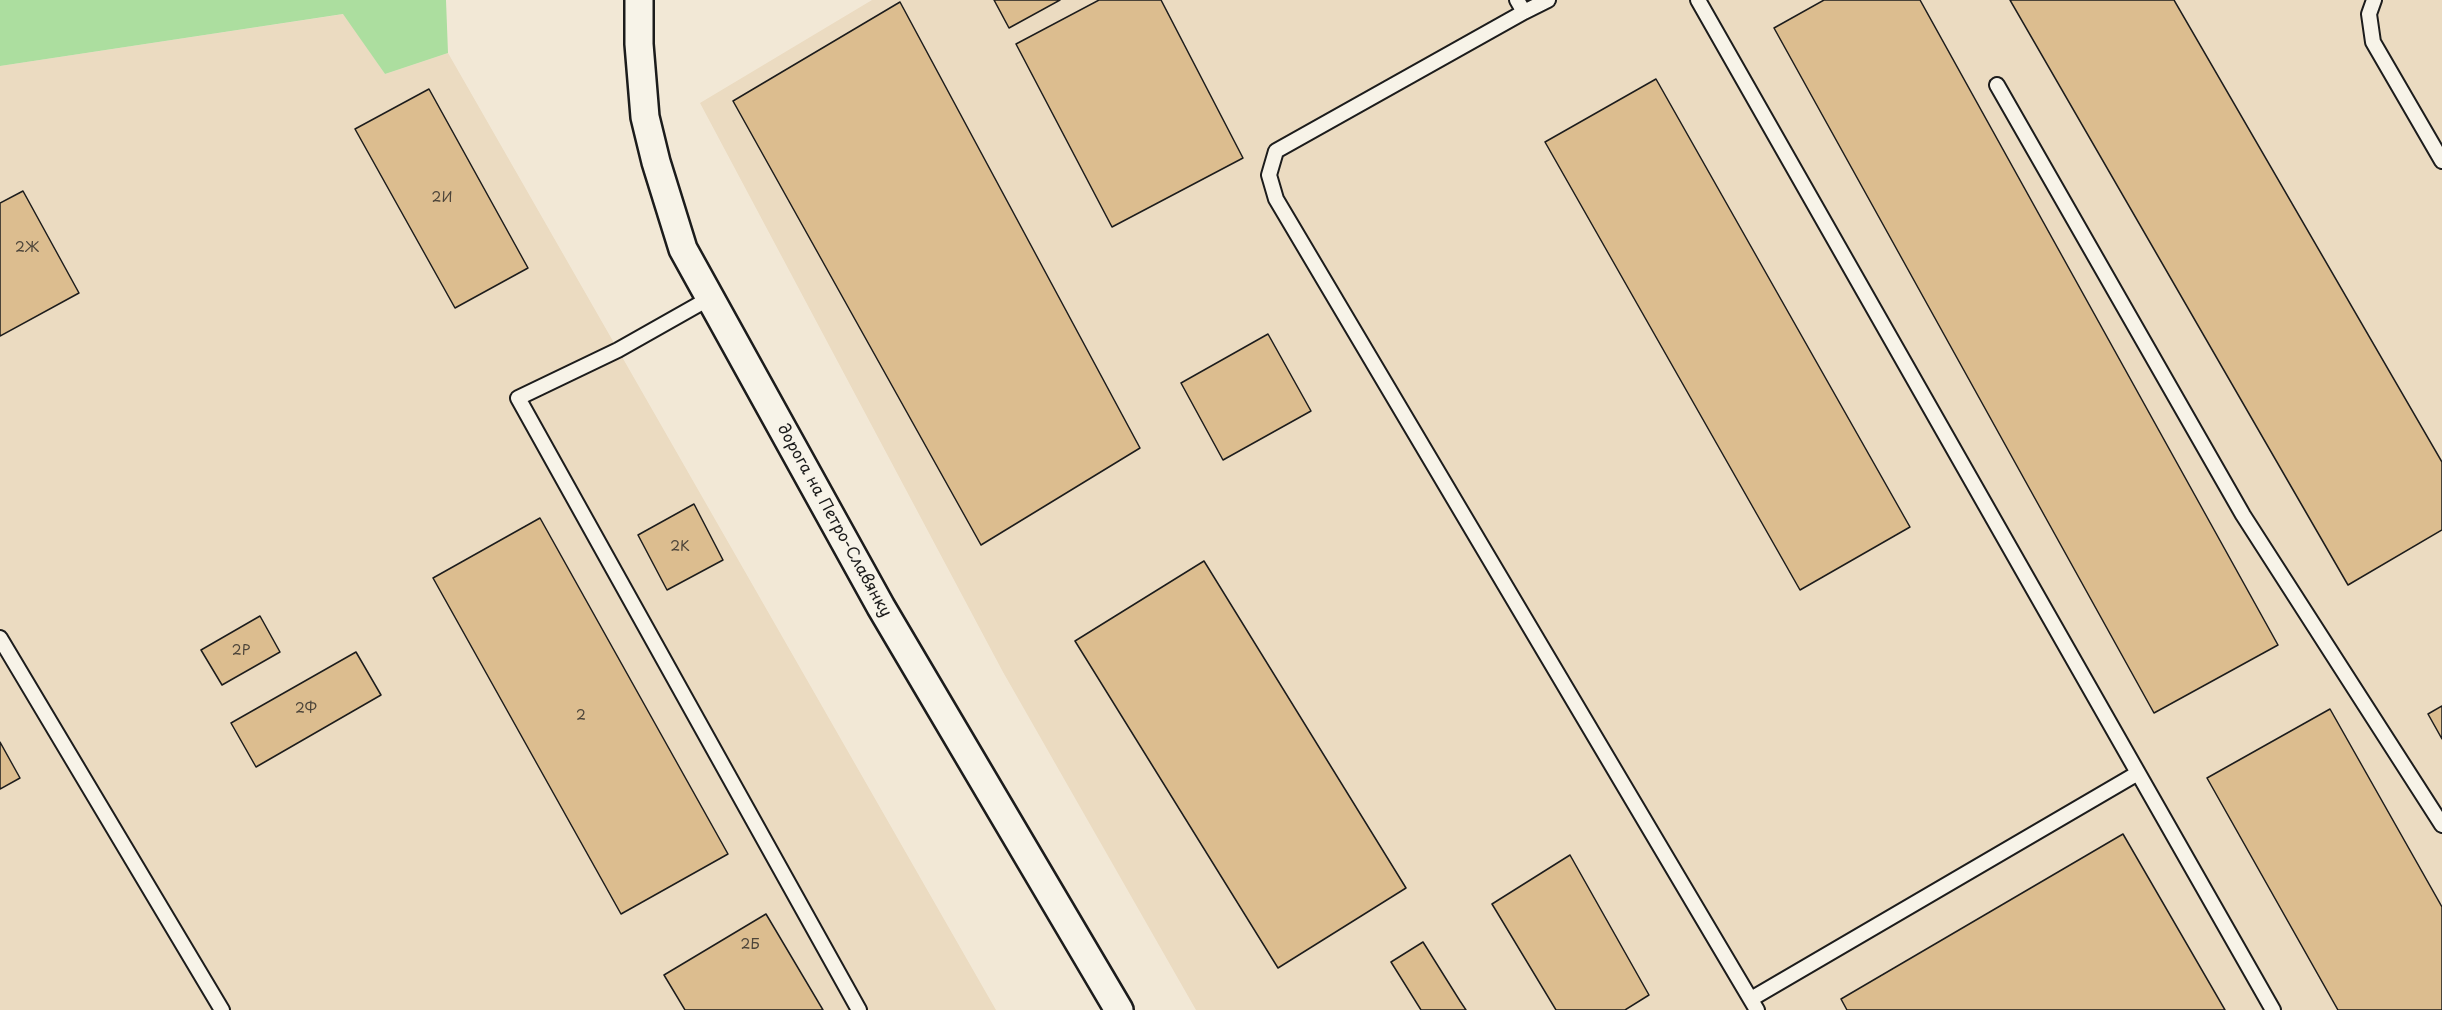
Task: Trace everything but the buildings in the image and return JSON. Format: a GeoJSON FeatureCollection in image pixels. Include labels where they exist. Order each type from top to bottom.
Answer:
{"type":"FeatureCollection","features":[{"type":"Feature","properties":{"kind":"street","name":"дорога на Петро-Славянку"},"geometry":{"type":"LineString","coordinates":[[639,0],[639,44],[645,117],[656,162],[684,249],[881,607],[1119,1010]]}},
{"type":"Feature","properties":{"kind":"lane"},"geometry":{"type":"LineString","coordinates":[[1548,0],[1520,6],[1276,151],[1269,175],[1276,199],[1754,1005],[2138,773]]}},
{"type":"Feature","properties":{"kind":"lane"},"geometry":{"type":"LineString","coordinates":[[1698,0],[2272,1010]]}},
{"type":"Feature","properties":{"kind":"lane"},"geometry":{"type":"LineString","coordinates":[[2374,0],[2369,14],[2373,42],[2442,161]]}},
{"type":"Feature","properties":{"kind":"lane"},"geometry":{"type":"LineString","coordinates":[[1997,85],[2243,515],[2442,825]]}},
{"type":"Feature","properties":{"kind":"lane"},"geometry":{"type":"LineString","coordinates":[[710,298],[618,350],[518,398],[859,1010]]}},
{"type":"Feature","properties":{"kind":"lane"},"geometry":{"type":"LineString","coordinates":[[0,638],[222,1010]]}},
{"type":"Feature","properties":{"kind":"shaded area"},"geometry":{"type":"Polygon","coordinates":[[[872,0],[2442,0],[2442,1010],[1196,1010],[1003,672],[700,103],[872,0]]]}},
{"type":"Feature","properties":{"kind":"shaded area"},"geometry":{"type":"Polygon","coordinates":[[[344,14],[385,74],[448,53],[996,1010],[0,1010],[0,66],[344,14]]]}},
{"type":"Feature","properties":{"kind":"green space"},"geometry":{"type":"Polygon","coordinates":[[[0,0],[446,0],[448,53],[385,74],[343,14],[0,66],[0,0]]]}}]}
